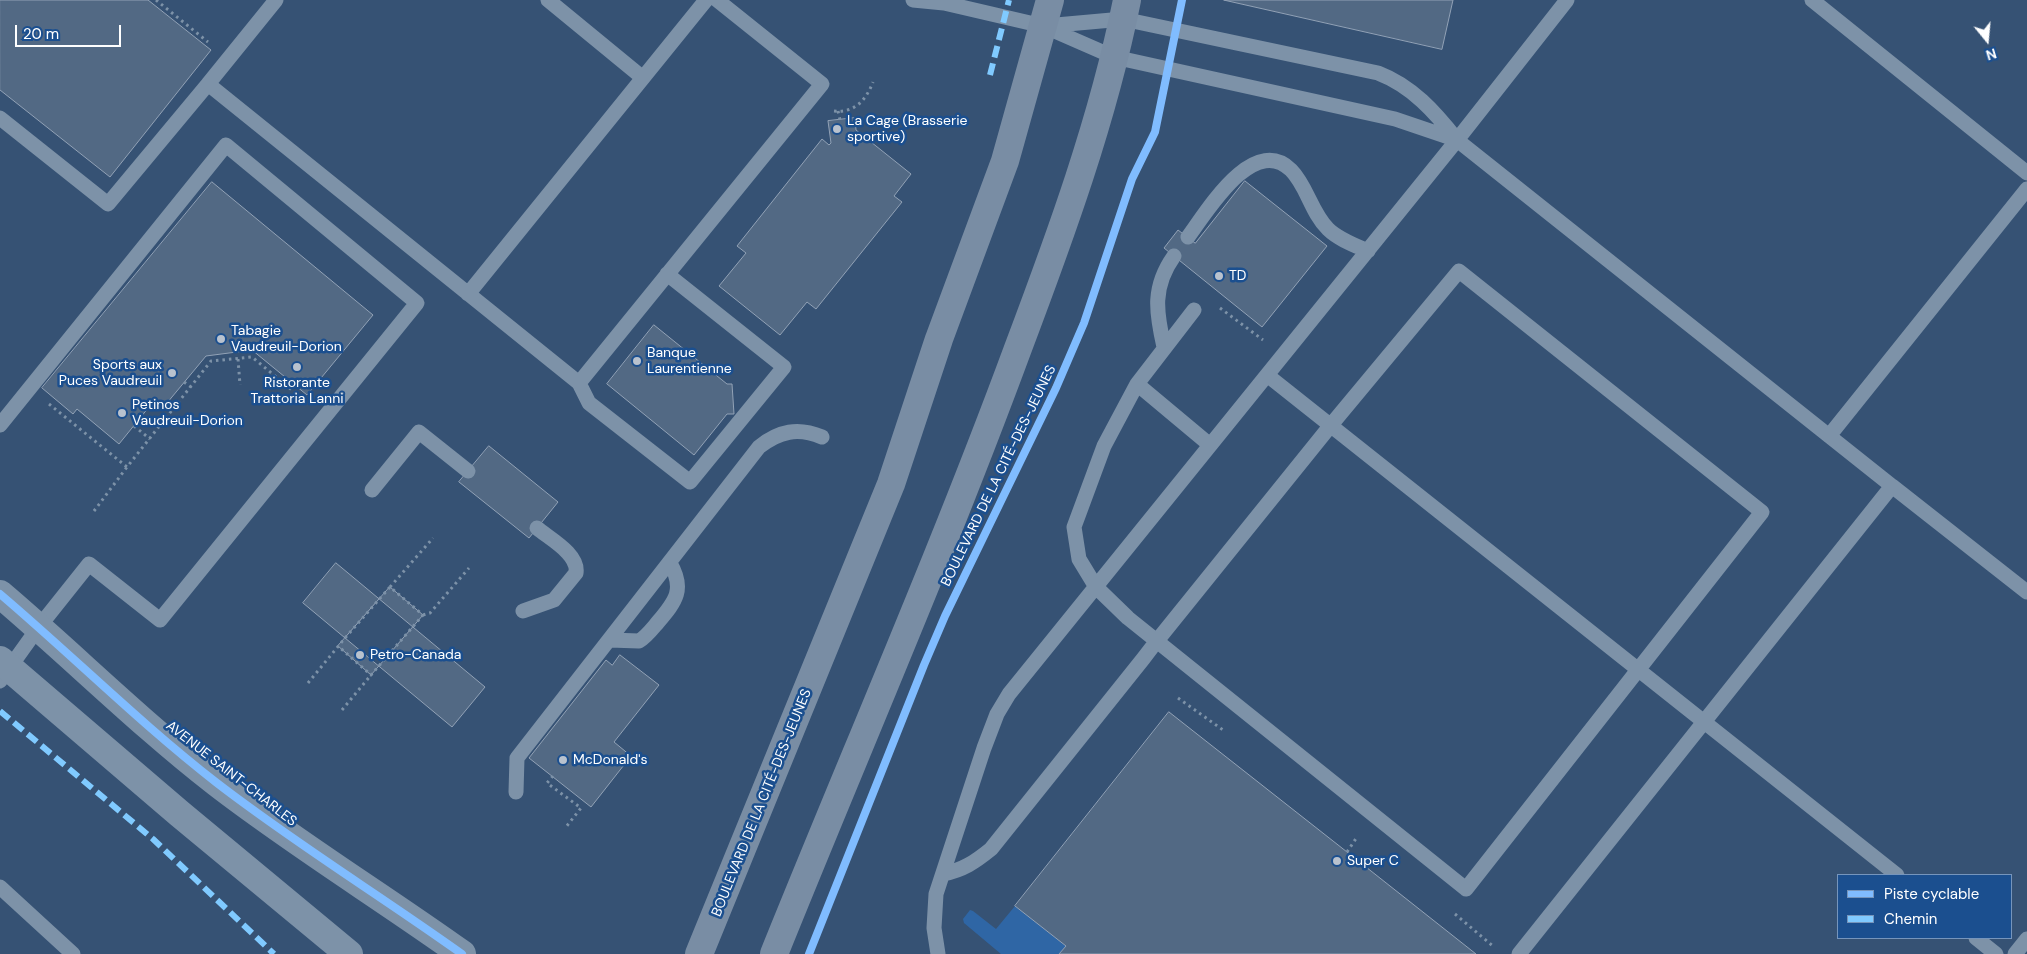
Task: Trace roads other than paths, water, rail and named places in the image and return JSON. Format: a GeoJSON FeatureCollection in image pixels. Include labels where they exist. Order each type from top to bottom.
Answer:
{"type":"FeatureCollection","features":[{"type":"Feature","properties":{"kind":"main road","name":"BOULEVARD DE LA CITÉ-DES-JEUNES"},"geometry":{"type":"LineString","coordinates":[[699,954],[891,484],[939,339],[1005,160],[1050,0]]}},
{"type":"Feature","properties":{"kind":"main road","name":"BOULEVARD DE LA CITÉ-DES-JEUNES"},"geometry":{"type":"LineString","coordinates":[[774,954],[988,429],[1065,218],[1114,57],[1125,9]]}},
{"type":"Feature","properties":{"kind":"street","name":"AVENUE SAINT-CHARLES"},"geometry":{"type":"LineString","coordinates":[[0,594],[98,683],[216,783],[334,868],[462,954]]}},
{"type":"Feature","properties":{"kind":"street"},"geometry":{"type":"LineString","coordinates":[[3,670],[349,954]]}},
{"type":"Feature","properties":{"kind":"lane"},"geometry":{"type":"LineString","coordinates":[[0,118],[108,204],[276,0]]}},
{"type":"Feature","properties":{"kind":"lane"},"geometry":{"type":"LineString","coordinates":[[548,0],[643,78]]}},
{"type":"Feature","properties":{"kind":"lane"},"geometry":{"type":"LineString","coordinates":[[468,294],[706,0]]}},
{"type":"Feature","properties":{"kind":"lane"},"geometry":{"type":"LineString","coordinates":[[579,384],[822,84],[717,0]]}},
{"type":"Feature","properties":{"kind":"lane"},"geometry":{"type":"LineString","coordinates":[[913,0],[944,3],[1043,26],[1114,57],[1395,119],[1457,140]]}},
{"type":"Feature","properties":{"kind":"lane"},"geometry":{"type":"LineString","coordinates":[[938,954],[934,913],[936,894],[957,825],[997,714],[1019,681],[1368,251],[1567,0]]}},
{"type":"Feature","properties":{"kind":"lane"},"geometry":{"type":"LineString","coordinates":[[1812,0],[2027,173]]}},
{"type":"Feature","properties":{"kind":"lane"},"geometry":{"type":"LineString","coordinates":[[1043,26],[1125,9],[1378,73],[1393,79],[1420,99],[1457,140],[2027,592]]}},
{"type":"Feature","properties":{"kind":"lane"},"geometry":{"type":"LineString","coordinates":[[208,84],[579,384],[589,403],[690,482],[784,367],[667,274]]}},
{"type":"Feature","properties":{"kind":"lane"},"geometry":{"type":"LineString","coordinates":[[0,425],[226,145],[417,303],[160,620],[89,564],[3,670]]}},
{"type":"Feature","properties":{"kind":"lane"},"geometry":{"type":"LineString","coordinates":[[1188,237],[1241,171],[1254,164],[1271,162],[1280,164],[1290,170],[1328,229],[1339,237],[1368,251]]}},
{"type":"Feature","properties":{"kind":"lane"},"geometry":{"type":"LineString","coordinates":[[1829,436],[2027,189]]}},
{"type":"Feature","properties":{"kind":"lane"},"geometry":{"type":"LineString","coordinates":[[1164,347],[1158,322],[1157,300],[1165,268],[1174,256]]}},
{"type":"Feature","properties":{"kind":"lane"},"geometry":{"type":"LineString","coordinates":[[942,874],[960,870],[975,862],[991,849],[1156,642],[1331,425],[1459,270],[1762,512],[1466,889],[1230,698],[1156,642],[1096,587],[1080,559],[1074,527],[1104,446],[1137,384],[1194,310]]}},
{"type":"Feature","properties":{"kind":"lane"},"geometry":{"type":"LineString","coordinates":[[1267,375],[1896,874]]}},
{"type":"Feature","properties":{"kind":"lane"},"geometry":{"type":"LineString","coordinates":[[1137,384],[1210,445]]}},
{"type":"Feature","properties":{"kind":"lane"},"geometry":{"type":"LineString","coordinates":[[516,792],[517,758],[759,447],[780,433],[795,430],[822,437]]}},
{"type":"Feature","properties":{"kind":"lane"},"geometry":{"type":"LineString","coordinates":[[372,490],[419,432],[468,471]]}},
{"type":"Feature","properties":{"kind":"lane"},"geometry":{"type":"LineString","coordinates":[[1519,954],[1892,486]]}},
{"type":"Feature","properties":{"kind":"lane"},"geometry":{"type":"LineString","coordinates":[[523,611],[554,600],[576,572],[576,562],[573,558],[537,528]]}},
{"type":"Feature","properties":{"kind":"lane"},"geometry":{"type":"LineString","coordinates":[[610,640],[638,641],[670,608],[679,587],[677,575],[670,563]]}},
{"type":"Feature","properties":{"kind":"lane"},"geometry":{"type":"LineString","coordinates":[[0,887],[73,954]]}},
{"type":"Feature","properties":{"kind":"lane"},"geometry":{"type":"LineString","coordinates":[[1977,939],[1996,954]]}},
{"type":"Feature","properties":{"kind":"lane"},"geometry":{"type":"LineString","coordinates":[[2015,954],[2027,939]]}},
{"type":"Feature","properties":{"kind":"place","name":"La Cage (Brasserie sportive)"},"geometry":{"type":"Point","coordinates":[837,129]}},
{"type":"Feature","properties":{"kind":"place","name":"TD"},"geometry":{"type":"Point","coordinates":[1219,276]}},
{"type":"Feature","properties":{"kind":"place","name":"Tabagie Vaudreuil-Dorion"},"geometry":{"type":"Point","coordinates":[221,339]}},
{"type":"Feature","properties":{"kind":"place","name":"Banque Laurentienne"},"geometry":{"type":"Point","coordinates":[637,361]}},
{"type":"Feature","properties":{"kind":"place","name":"Ristorante Trattoria Lanni"},"geometry":{"type":"Point","coordinates":[297,367]}},
{"type":"Feature","properties":{"kind":"place","name":"Sports aux Puces Vaudreuil"},"geometry":{"type":"Point","coordinates":[172,373]}},
{"type":"Feature","properties":{"kind":"place","name":"Petinos Vaudreuil-Dorion"},"geometry":{"type":"Point","coordinates":[122,413]}},
{"type":"Feature","properties":{"kind":"place","name":"Petro-Canada"},"geometry":{"type":"Point","coordinates":[360,655]}},
{"type":"Feature","properties":{"kind":"place","name":"McDonald's"},"geometry":{"type":"Point","coordinates":[563,760]}},
{"type":"Feature","properties":{"kind":"place","name":"Super C"},"geometry":{"type":"Point","coordinates":[1337,861]}}]}
